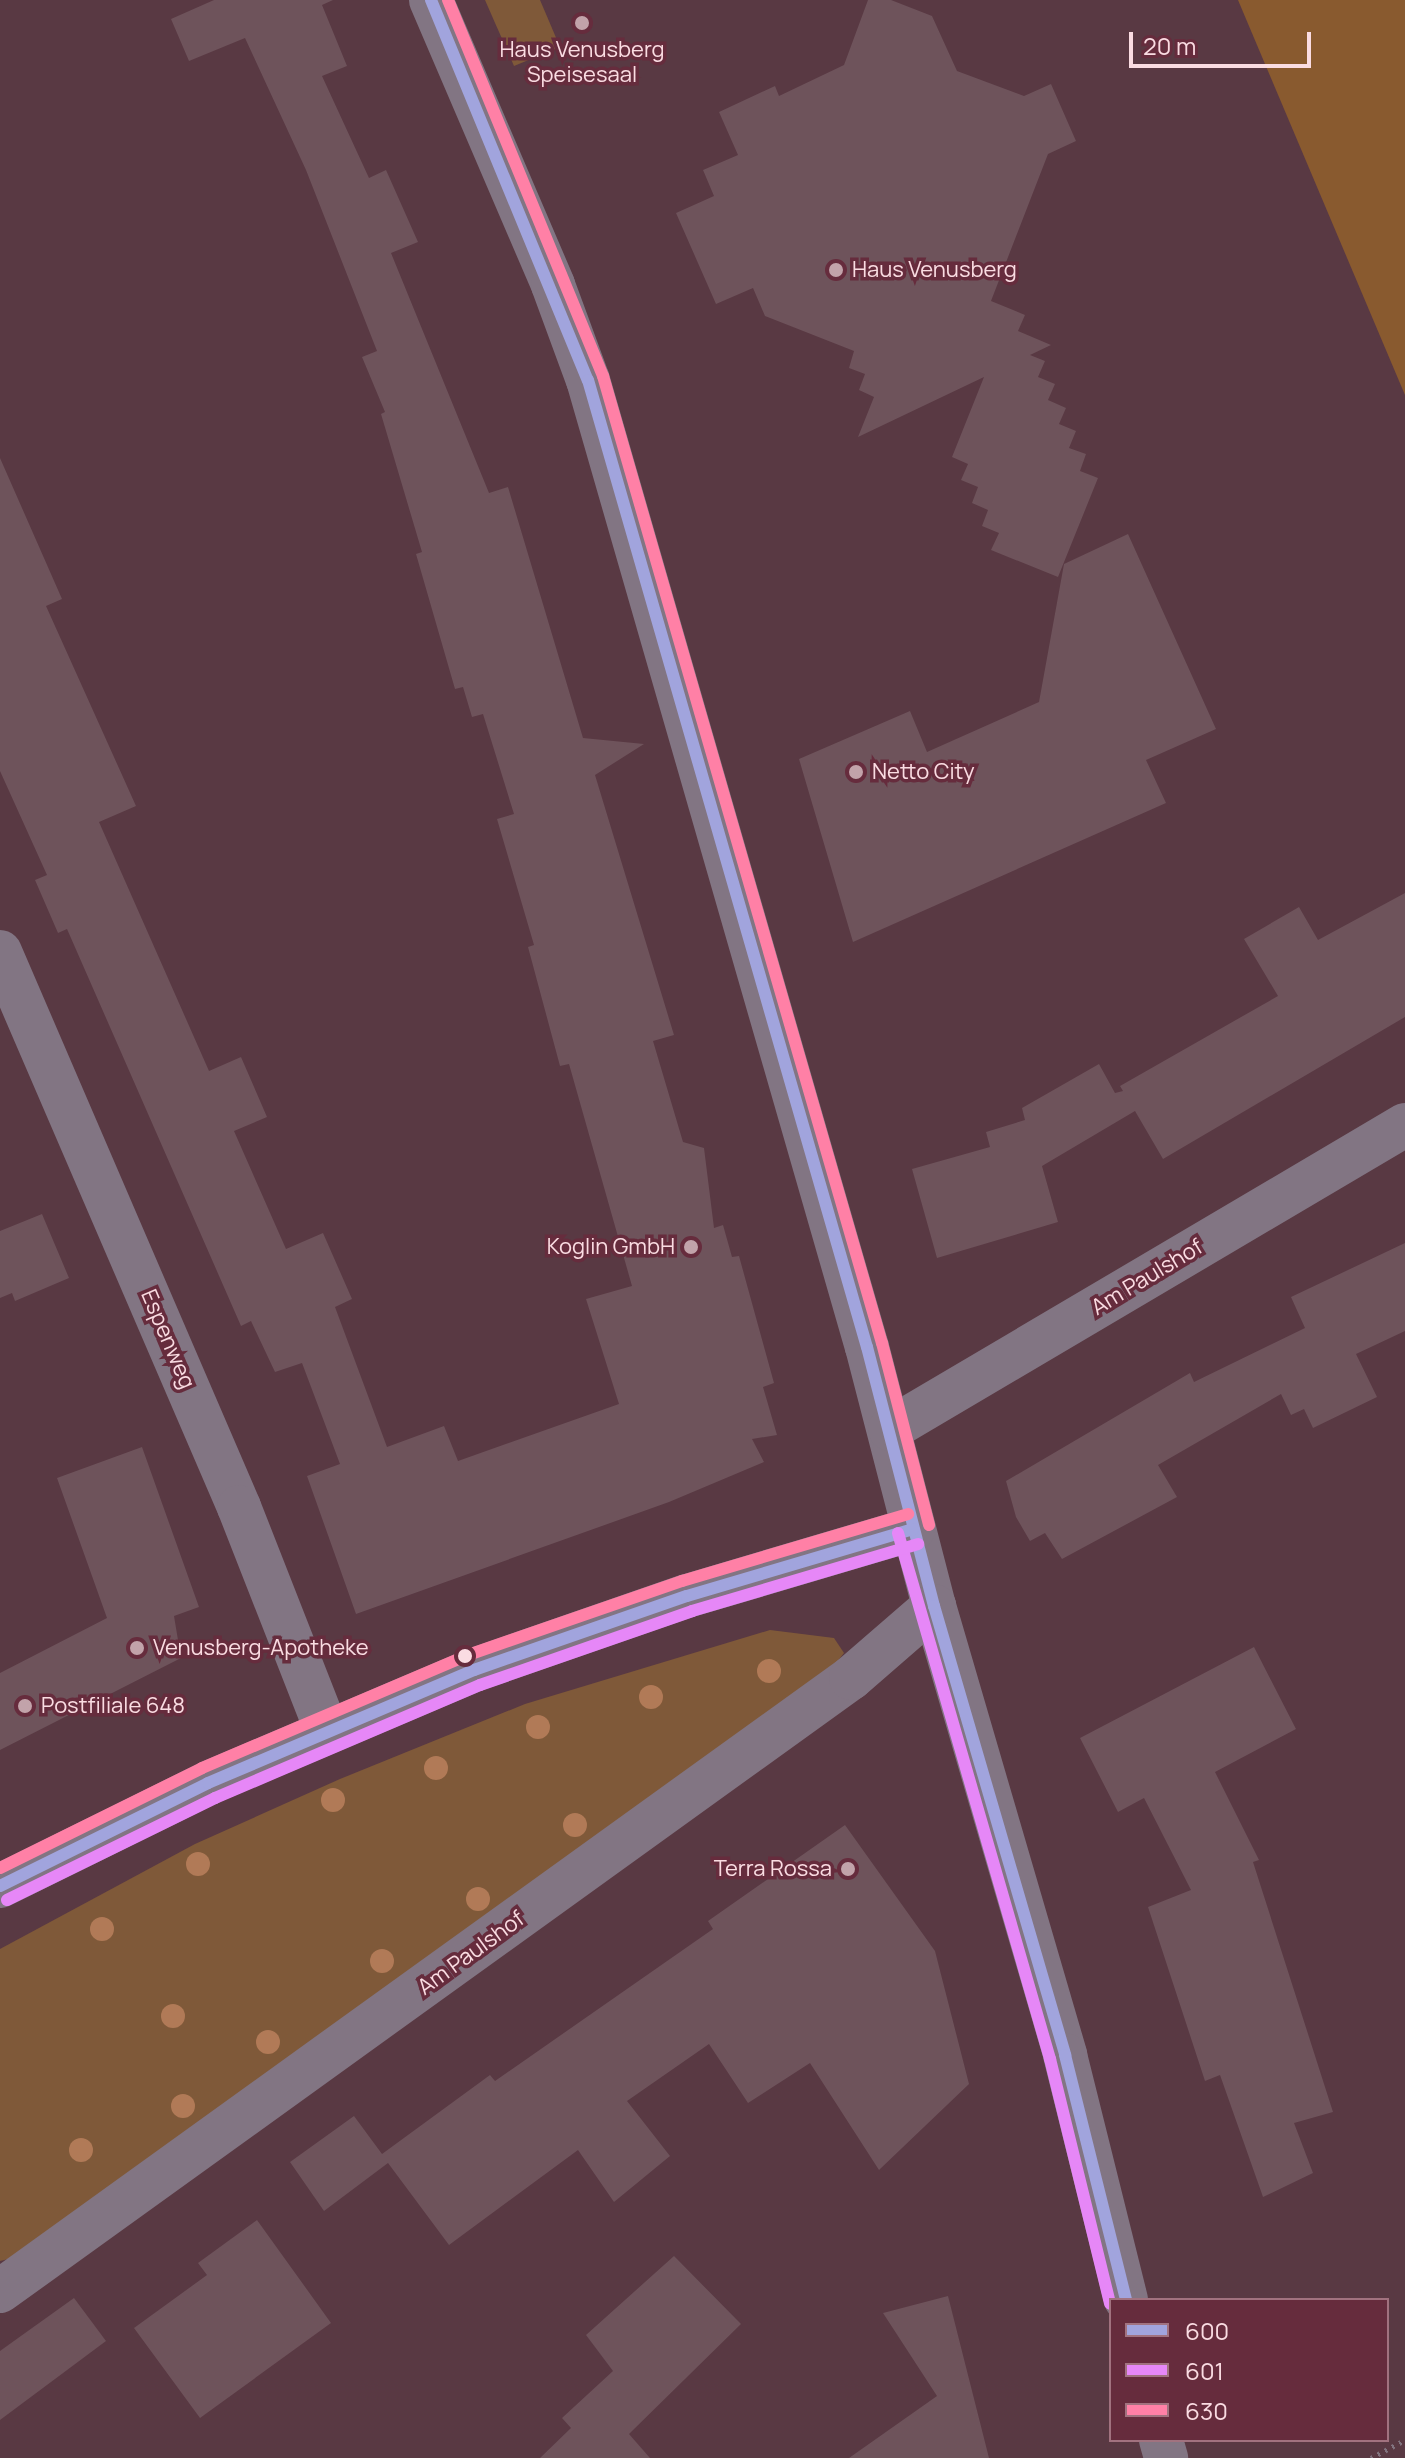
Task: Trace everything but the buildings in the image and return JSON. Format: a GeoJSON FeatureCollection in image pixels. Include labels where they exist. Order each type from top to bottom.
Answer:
{"type":"FeatureCollection","features":[{"type":"Feature","properties":{"kind":"street"},"geometry":{"type":"LineString","coordinates":[[431,0],[553,285],[588,380],[890,1429],[934,1606],[1065,2055],[1126,2298]]}},
{"type":"Feature","properties":{"kind":"street","name":"Espenweg"},"geometry":{"type":"LineString","coordinates":[[0,952],[239,1507],[327,1731]]}},
{"type":"Feature","properties":{"kind":"street","name":"Am Paulshof"},"geometry":{"type":"LineString","coordinates":[[890,1429],[1405,1125]]}},
{"type":"Feature","properties":{"kind":"street"},"geometry":{"type":"LineString","coordinates":[[0,1886],[180,1796],[474,1670],[659,1606],[913,1529]]}},
{"type":"Feature","properties":{"kind":"street","name":"Am Paulshof"},"geometry":{"type":"LineString","coordinates":[[0,2291],[851,1678],[934,1606]]}},
{"type":"Feature","properties":{"kind":"path"},"geometry":{"type":"LineString","coordinates":[[1371,2458],[1405,2440]]}},
{"type":"Feature","properties":{"kind":"shaded area"},"geometry":{"type":"Polygon","coordinates":[[[485,0],[540,0],[560,47],[514,66],[485,0]]]}},
{"type":"Feature","properties":{"kind":"shaded area"},"geometry":{"type":"Polygon","coordinates":[[[1238,0],[1405,0],[1405,395],[1238,0]]]}},
{"type":"Feature","properties":{"kind":"shaded area"},"geometry":{"type":"Polygon","coordinates":[[[770,1630],[834,1638],[844,1653],[833,1667],[21,2256],[0,2261],[0,1949],[195,1844],[340,1779],[525,1704],[770,1630]]]}},
{"type":"Feature","properties":{"kind":"transit line","name":"600"},"geometry":{"type":"LineString","coordinates":[[431,0],[588,380],[867,1347],[934,1606],[1065,2055],[1126,2298]]}},
{"type":"Feature","properties":{"kind":"transit line","name":"630"},"geometry":{"type":"LineString","coordinates":[[448,0],[603,376],[882,1343],[929,1525]]}},
{"type":"Feature","properties":{"kind":"transit line","name":"630"},"geometry":{"type":"LineString","coordinates":[[0,1868],[202,1768],[468,1655],[682,1581],[908,1514]]}},
{"type":"Feature","properties":{"kind":"transit line","name":"600"},"geometry":{"type":"LineString","coordinates":[[0,1886],[208,1783],[474,1670],[687,1596],[913,1529]]}},
{"type":"Feature","properties":{"kind":"transit line","name":"601"},"geometry":{"type":"LineString","coordinates":[[898,1533],[1050,2059],[1109,2300]]}},
{"type":"Feature","properties":{"kind":"transit line","name":"601"},"geometry":{"type":"LineString","coordinates":[[7,1900],[215,1798],[480,1685],[692,1611],[918,1544]]}},
{"type":"Feature","properties":{"kind":"place","name":"Haus Venusberg Speisesaal"},"geometry":{"type":"Point","coordinates":[582,23]}},
{"type":"Feature","properties":{"kind":"place","name":"Haus Venusberg"},"geometry":{"type":"Point","coordinates":[836,270]}},
{"type":"Feature","properties":{"kind":"place","name":"Netto City"},"geometry":{"type":"Point","coordinates":[856,772]}},
{"type":"Feature","properties":{"kind":"place","name":"Koglin GmbH"},"geometry":{"type":"Point","coordinates":[691,1247]}},
{"type":"Feature","properties":{"kind":"place","name":"Venusberg-Apotheke"},"geometry":{"type":"Point","coordinates":[137,1648]}},
{"type":"Feature","properties":{"kind":"place","name":"Postfiliale 648"},"geometry":{"type":"Point","coordinates":[25,1706]}},
{"type":"Feature","properties":{"kind":"place","name":"Terra Rossa"},"geometry":{"type":"Point","coordinates":[848,1869]}}]}
